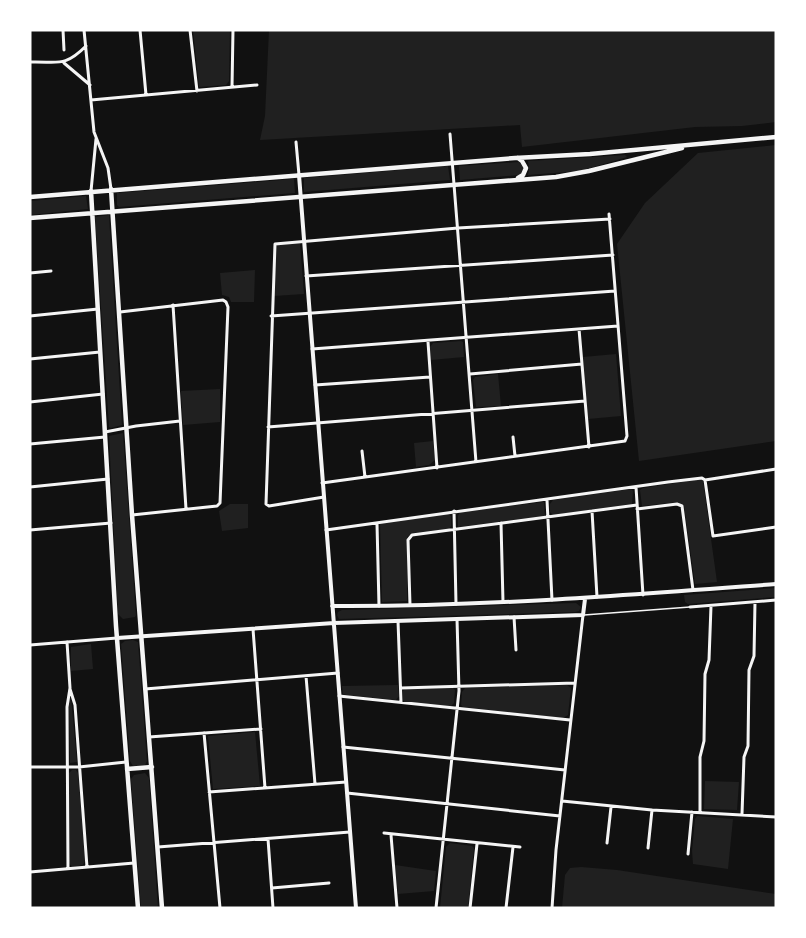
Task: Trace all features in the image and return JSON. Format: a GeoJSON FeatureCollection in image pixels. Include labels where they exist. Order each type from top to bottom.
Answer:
{"type":"FeatureCollection","features":[{"type":"Feature","properties":{"kind":"main road"},"geometry":{"type":"LineString","coordinates":[[30,197],[776,138]]}},
{"type":"Feature","properties":{"kind":"main road"},"geometry":{"type":"LineString","coordinates":[[30,218],[567,176],[690,146]]}},
{"type":"Feature","properties":{"kind":"main road"},"geometry":{"type":"LineString","coordinates":[[515,158],[522,161],[526,168],[523,175],[515,180]]}},
{"type":"Feature","properties":{"kind":"main road"},"geometry":{"type":"LineString","coordinates":[[111,189],[132,515],[162,908]]}},
{"type":"Feature","properties":{"kind":"main road"},"geometry":{"type":"LineString","coordinates":[[90,191],[117,638],[138,908]]}},
{"type":"Feature","properties":{"kind":"main road"},"geometry":{"type":"LineString","coordinates":[[127,769],[152,767]]}},
{"type":"Feature","properties":{"kind":"street"},"geometry":{"type":"LineString","coordinates":[[63,30],[64,50]]}},
{"type":"Feature","properties":{"kind":"street"},"geometry":{"type":"LineString","coordinates":[[84,30],[96,138],[106,163],[111,189]]}},
{"type":"Feature","properties":{"kind":"street"},"geometry":{"type":"LineString","coordinates":[[140,30],[146,95]]}},
{"type":"Feature","properties":{"kind":"street"},"geometry":{"type":"LineString","coordinates":[[190,30],[196,91]]}},
{"type":"Feature","properties":{"kind":"street"},"geometry":{"type":"LineString","coordinates":[[232,87],[233,30]]}},
{"type":"Feature","properties":{"kind":"street"},"geometry":{"type":"LineString","coordinates":[[30,62],[64,63],[86,46]]}},
{"type":"Feature","properties":{"kind":"street"},"geometry":{"type":"LineString","coordinates":[[64,63],[90,85]]}},
{"type":"Feature","properties":{"kind":"street"},"geometry":{"type":"LineString","coordinates":[[91,100],[257,85]]}},
{"type":"Feature","properties":{"kind":"street"},"geometry":{"type":"LineString","coordinates":[[450,135],[476,462]]}},
{"type":"Feature","properties":{"kind":"street"},"geometry":{"type":"LineString","coordinates":[[90,191],[96,138]]}},
{"type":"Feature","properties":{"kind":"street"},"geometry":{"type":"LineString","coordinates":[[296,142],[356,908]]}},
{"type":"Feature","properties":{"kind":"street"},"geometry":{"type":"LineString","coordinates":[[322,483],[626,440],[609,213]]}},
{"type":"Feature","properties":{"kind":"street"},"geometry":{"type":"LineString","coordinates":[[324,497],[267,506],[271,316],[275,244],[458,228],[610,219]]}},
{"type":"Feature","properties":{"kind":"street"},"geometry":{"type":"LineString","coordinates":[[306,276],[613,255]]}},
{"type":"Feature","properties":{"kind":"street"},"geometry":{"type":"LineString","coordinates":[[30,273],[51,271]]}},
{"type":"Feature","properties":{"kind":"street"},"geometry":{"type":"LineString","coordinates":[[271,316],[615,291]]}},
{"type":"Feature","properties":{"kind":"street"},"geometry":{"type":"LineString","coordinates":[[120,312],[223,300],[228,307],[221,500],[217,506],[132,515]]}},
{"type":"Feature","properties":{"kind":"street"},"geometry":{"type":"LineString","coordinates":[[174,305],[186,509]]}},
{"type":"Feature","properties":{"kind":"street"},"geometry":{"type":"LineString","coordinates":[[30,316],[98,309]]}},
{"type":"Feature","properties":{"kind":"street"},"geometry":{"type":"LineString","coordinates":[[312,350],[618,326]]}},
{"type":"Feature","properties":{"kind":"street"},"geometry":{"type":"LineString","coordinates":[[579,329],[588,447]]}},
{"type":"Feature","properties":{"kind":"street"},"geometry":{"type":"LineString","coordinates":[[428,342],[437,468]]}},
{"type":"Feature","properties":{"kind":"street"},"geometry":{"type":"LineString","coordinates":[[30,359],[100,352]]}},
{"type":"Feature","properties":{"kind":"street"},"geometry":{"type":"LineString","coordinates":[[469,374],[582,364]]}},
{"type":"Feature","properties":{"kind":"street"},"geometry":{"type":"LineString","coordinates":[[315,385],[430,377]]}},
{"type":"Feature","properties":{"kind":"street"},"geometry":{"type":"LineString","coordinates":[[30,402],[103,394]]}},
{"type":"Feature","properties":{"kind":"street"},"geometry":{"type":"LineString","coordinates":[[268,426],[585,401]]}},
{"type":"Feature","properties":{"kind":"street"},"geometry":{"type":"LineString","coordinates":[[30,444],[105,434],[126,428],[180,422]]}},
{"type":"Feature","properties":{"kind":"street"},"geometry":{"type":"LineString","coordinates":[[513,437],[515,457]]}},
{"type":"Feature","properties":{"kind":"street"},"geometry":{"type":"LineString","coordinates":[[362,451],[365,477]]}},
{"type":"Feature","properties":{"kind":"street"},"geometry":{"type":"LineString","coordinates":[[326,530],[776,469]]}},
{"type":"Feature","properties":{"kind":"street"},"geometry":{"type":"LineString","coordinates":[[30,487],[108,479]]}},
{"type":"Feature","properties":{"kind":"street"},"geometry":{"type":"LineString","coordinates":[[705,480],[713,536],[776,527]]}},
{"type":"Feature","properties":{"kind":"street"},"geometry":{"type":"LineString","coordinates":[[636,488],[643,595]]}},
{"type":"Feature","properties":{"kind":"street"},"geometry":{"type":"LineString","coordinates":[[548,500],[552,600]]}},
{"type":"Feature","properties":{"kind":"street"},"geometry":{"type":"LineString","coordinates":[[410,605],[410,537],[592,511],[681,504],[693,590]]}},
{"type":"Feature","properties":{"kind":"street"},"geometry":{"type":"LineString","coordinates":[[454,511],[456,604]]}},
{"type":"Feature","properties":{"kind":"street"},"geometry":{"type":"LineString","coordinates":[[592,511],[597,598]]}},
{"type":"Feature","properties":{"kind":"street"},"geometry":{"type":"LineString","coordinates":[[30,530],[111,523]]}},
{"type":"Feature","properties":{"kind":"street"},"geometry":{"type":"LineString","coordinates":[[501,523],[503,602]]}},
{"type":"Feature","properties":{"kind":"street"},"geometry":{"type":"LineString","coordinates":[[377,524],[379,606]]}},
{"type":"Feature","properties":{"kind":"street"},"geometry":{"type":"LineString","coordinates":[[332,606],[585,599],[776,584]]}},
{"type":"Feature","properties":{"kind":"street"},"geometry":{"type":"LineString","coordinates":[[552,908],[560,816],[585,599]]}},
{"type":"Feature","properties":{"kind":"street"},"geometry":{"type":"LineString","coordinates":[[690,607],[776,600]]}},
{"type":"Feature","properties":{"kind":"street"},"geometry":{"type":"LineString","coordinates":[[742,814],[744,757],[748,746],[749,670],[754,656],[755,602]]}},
{"type":"Feature","properties":{"kind":"street"},"geometry":{"type":"LineString","coordinates":[[700,812],[700,758],[704,741],[705,674],[709,660],[711,606]]}},
{"type":"Feature","properties":{"kind":"street"},"geometry":{"type":"LineString","coordinates":[[30,645],[334,623],[583,615]]}},
{"type":"Feature","properties":{"kind":"street"},"geometry":{"type":"LineString","coordinates":[[514,617],[516,650]]}},
{"type":"Feature","properties":{"kind":"street"},"geometry":{"type":"LineString","coordinates":[[436,908],[459,686],[457,618]]}},
{"type":"Feature","properties":{"kind":"street"},"geometry":{"type":"LineString","coordinates":[[398,621],[401,702]]}},
{"type":"Feature","properties":{"kind":"street"},"geometry":{"type":"LineString","coordinates":[[253,629],[265,788]]}},
{"type":"Feature","properties":{"kind":"street"},"geometry":{"type":"LineString","coordinates":[[67,642],[70,688],[75,705],[87,867]]}},
{"type":"Feature","properties":{"kind":"street"},"geometry":{"type":"LineString","coordinates":[[145,689],[338,673]]}},
{"type":"Feature","properties":{"kind":"street"},"geometry":{"type":"LineString","coordinates":[[306,676],[315,784]]}},
{"type":"Feature","properties":{"kind":"street"},"geometry":{"type":"LineString","coordinates":[[401,688],[575,683]]}},
{"type":"Feature","properties":{"kind":"street"},"geometry":{"type":"LineString","coordinates":[[68,869],[67,707],[70,688]]}},
{"type":"Feature","properties":{"kind":"street"},"geometry":{"type":"LineString","coordinates":[[339,696],[571,720]]}},
{"type":"Feature","properties":{"kind":"street"},"geometry":{"type":"LineString","coordinates":[[149,737],[261,729]]}},
{"type":"Feature","properties":{"kind":"street"},"geometry":{"type":"LineString","coordinates":[[204,733],[220,908]]}},
{"type":"Feature","properties":{"kind":"street"},"geometry":{"type":"LineString","coordinates":[[343,747],[565,770]]}},
{"type":"Feature","properties":{"kind":"street"},"geometry":{"type":"LineString","coordinates":[[30,767],[80,767],[126,762]]}},
{"type":"Feature","properties":{"kind":"street"},"geometry":{"type":"LineString","coordinates":[[209,792],[346,782]]}},
{"type":"Feature","properties":{"kind":"street"},"geometry":{"type":"LineString","coordinates":[[347,793],[560,816]]}},
{"type":"Feature","properties":{"kind":"street"},"geometry":{"type":"LineString","coordinates":[[562,801],[611,807],[776,817]]}},
{"type":"Feature","properties":{"kind":"street"},"geometry":{"type":"LineString","coordinates":[[607,843],[611,807]]}},
{"type":"Feature","properties":{"kind":"street"},"geometry":{"type":"LineString","coordinates":[[648,848],[652,810]]}},
{"type":"Feature","properties":{"kind":"street"},"geometry":{"type":"LineString","coordinates":[[688,854],[692,812]]}},
{"type":"Feature","properties":{"kind":"street"},"geometry":{"type":"LineString","coordinates":[[158,847],[350,832]]}},
{"type":"Feature","properties":{"kind":"street"},"geometry":{"type":"LineString","coordinates":[[384,833],[520,847]]}},
{"type":"Feature","properties":{"kind":"street"},"geometry":{"type":"LineString","coordinates":[[391,834],[397,908]]}},
{"type":"Feature","properties":{"kind":"street"},"geometry":{"type":"LineString","coordinates":[[268,839],[273,908]]}},
{"type":"Feature","properties":{"kind":"street"},"geometry":{"type":"LineString","coordinates":[[470,908],[477,844]]}},
{"type":"Feature","properties":{"kind":"street"},"geometry":{"type":"LineString","coordinates":[[506,908],[513,847]]}},
{"type":"Feature","properties":{"kind":"street"},"geometry":{"type":"LineString","coordinates":[[30,872],[135,863]]}},
{"type":"Feature","properties":{"kind":"street"},"geometry":{"type":"LineString","coordinates":[[272,888],[329,883]]}},
{"type":"Feature","properties":{"kind":"lane"},"geometry":{"type":"LineString","coordinates":[[583,615],[690,607]]}},
{"type":"Feature","properties":{"kind":"shaded area"},"geometry":{"type":"Polygon","coordinates":[[[193,30],[230,30],[229,81],[226,85],[199,87],[193,30]]]}},
{"type":"Feature","properties":{"kind":"shaded area"},"geometry":{"type":"Polygon","coordinates":[[[269,30],[776,30],[776,122],[742,126],[695,127],[522,147],[520,125],[260,140],[265,116],[269,30]]]}},
{"type":"Feature","properties":{"kind":"shaded area"},"geometry":{"type":"Polygon","coordinates":[[[776,145],[776,441],[639,461],[617,244],[645,203],[698,153],[776,145]]]}},
{"type":"Feature","properties":{"kind":"shaded area"},"geometry":{"type":"Polygon","coordinates":[[[625,155],[627,157],[580,171],[528,175],[528,161],[625,155]]]}},
{"type":"Feature","properties":{"kind":"shaded area"},"geometry":{"type":"Polygon","coordinates":[[[519,162],[524,168],[520,175],[460,180],[459,166],[519,162]]]}},
{"type":"Feature","properties":{"kind":"shaded area"},"geometry":{"type":"Polygon","coordinates":[[[448,166],[450,180],[304,192],[304,178],[448,166]]]}},
{"type":"Feature","properties":{"kind":"shaded area"},"geometry":{"type":"Polygon","coordinates":[[[294,179],[295,193],[119,207],[117,205],[117,193],[294,179]]]}},
{"type":"Feature","properties":{"kind":"shaded area"},"geometry":{"type":"Polygon","coordinates":[[[86,196],[88,209],[30,215],[30,201],[86,196]]]}},
{"type":"Feature","properties":{"kind":"shaded area"},"geometry":{"type":"Polygon","coordinates":[[[109,215],[122,425],[111,428],[109,427],[95,217],[109,215]]]}},
{"type":"Feature","properties":{"kind":"shaded area"},"geometry":{"type":"Polygon","coordinates":[[[300,243],[304,294],[274,296],[276,245],[300,243]]]}},
{"type":"Feature","properties":{"kind":"shaded area"},"geometry":{"type":"Polygon","coordinates":[[[255,270],[254,302],[231,302],[229,297],[222,295],[220,273],[255,270]]]}},
{"type":"Feature","properties":{"kind":"shaded area"},"geometry":{"type":"Polygon","coordinates":[[[461,341],[464,357],[431,360],[430,347],[433,343],[461,341]]]}},
{"type":"Feature","properties":{"kind":"shaded area"},"geometry":{"type":"Polygon","coordinates":[[[616,354],[621,416],[588,419],[583,357],[616,354]]]}},
{"type":"Feature","properties":{"kind":"shaded area"},"geometry":{"type":"Polygon","coordinates":[[[498,374],[501,406],[476,407],[473,380],[475,377],[498,374]]]}},
{"type":"Feature","properties":{"kind":"shaded area"},"geometry":{"type":"Polygon","coordinates":[[[220,389],[220,422],[183,425],[181,391],[220,389]]]}},
{"type":"Feature","properties":{"kind":"shaded area"},"geometry":{"type":"Polygon","coordinates":[[[123,433],[136,615],[123,619],[118,614],[109,436],[123,433]]]}},
{"type":"Feature","properties":{"kind":"shaded area"},"geometry":{"type":"Polygon","coordinates":[[[433,441],[435,460],[429,465],[416,467],[414,443],[433,441]]]}},
{"type":"Feature","properties":{"kind":"shaded area"},"geometry":{"type":"Polygon","coordinates":[[[701,479],[717,582],[695,584],[684,506],[678,502],[642,506],[640,490],[701,479]]]}},
{"type":"Feature","properties":{"kind":"shaded area"},"geometry":{"type":"Polygon","coordinates":[[[631,489],[633,491],[632,504],[553,515],[550,512],[550,504],[553,500],[631,489]]]}},
{"type":"Feature","properties":{"kind":"shaded area"},"geometry":{"type":"Polygon","coordinates":[[[544,502],[545,516],[458,527],[460,512],[544,502]]]}},
{"type":"Feature","properties":{"kind":"shaded area"},"geometry":{"type":"Polygon","coordinates":[[[230,504],[248,504],[248,528],[222,531],[219,511],[230,504]]]}},
{"type":"Feature","properties":{"kind":"shaded area"},"geometry":{"type":"Polygon","coordinates":[[[448,514],[451,516],[449,529],[412,533],[407,537],[407,601],[382,602],[380,523],[448,514]]]}},
{"type":"Feature","properties":{"kind":"shaded area"},"geometry":{"type":"Polygon","coordinates":[[[776,588],[776,597],[688,604],[685,602],[684,595],[776,588]]]}},
{"type":"Feature","properties":{"kind":"shaded area"},"geometry":{"type":"Polygon","coordinates":[[[576,603],[581,607],[575,612],[339,619],[337,615],[342,610],[576,603]]]}},
{"type":"Feature","properties":{"kind":"shaded area"},"geometry":{"type":"Polygon","coordinates":[[[133,640],[138,642],[147,761],[145,765],[133,766],[130,761],[121,644],[133,640]]]}},
{"type":"Feature","properties":{"kind":"shaded area"},"geometry":{"type":"Polygon","coordinates":[[[91,644],[93,669],[71,671],[71,647],[91,644]]]}},
{"type":"Feature","properties":{"kind":"shaded area"},"geometry":{"type":"Polygon","coordinates":[[[398,685],[399,696],[396,700],[343,694],[342,686],[398,685]]]}},
{"type":"Feature","properties":{"kind":"shaded area"},"geometry":{"type":"Polygon","coordinates":[[[567,685],[571,688],[568,715],[563,718],[461,705],[462,692],[465,688],[567,685]]]}},
{"type":"Feature","properties":{"kind":"shaded area"},"geometry":{"type":"Polygon","coordinates":[[[453,688],[455,690],[454,703],[451,706],[404,702],[403,700],[405,689],[453,688]]]}},
{"type":"Feature","properties":{"kind":"shaded area"},"geometry":{"type":"Polygon","coordinates":[[[71,697],[77,762],[70,763],[69,705],[71,697]]]}},
{"type":"Feature","properties":{"kind":"shaded area"},"geometry":{"type":"Polygon","coordinates":[[[255,732],[260,786],[213,789],[208,736],[255,732]]]}},
{"type":"Feature","properties":{"kind":"shaded area"},"geometry":{"type":"Polygon","coordinates":[[[72,770],[78,773],[85,861],[83,865],[72,867],[69,863],[69,773],[72,770]]]}},
{"type":"Feature","properties":{"kind":"shaded area"},"geometry":{"type":"Polygon","coordinates":[[[145,773],[149,778],[158,908],[141,908],[131,779],[134,775],[145,773]]]}},
{"type":"Feature","properties":{"kind":"shaded area"},"geometry":{"type":"Polygon","coordinates":[[[705,781],[739,782],[737,810],[704,809],[705,781]]]}},
{"type":"Feature","properties":{"kind":"shaded area"},"geometry":{"type":"Polygon","coordinates":[[[697,816],[733,819],[728,869],[693,864],[692,851],[697,816]]]}},
{"type":"Feature","properties":{"kind":"shaded area"},"geometry":{"type":"Polygon","coordinates":[[[450,843],[474,848],[468,908],[440,908],[446,847],[450,843]]]}},
{"type":"Feature","properties":{"kind":"shaded area"},"geometry":{"type":"Polygon","coordinates":[[[395,865],[436,871],[434,891],[398,894],[395,865]]]}},
{"type":"Feature","properties":{"kind":"shaded area"},"geometry":{"type":"Polygon","coordinates":[[[570,868],[617,870],[776,894],[776,908],[562,908],[565,875],[570,868]]]}}]}
